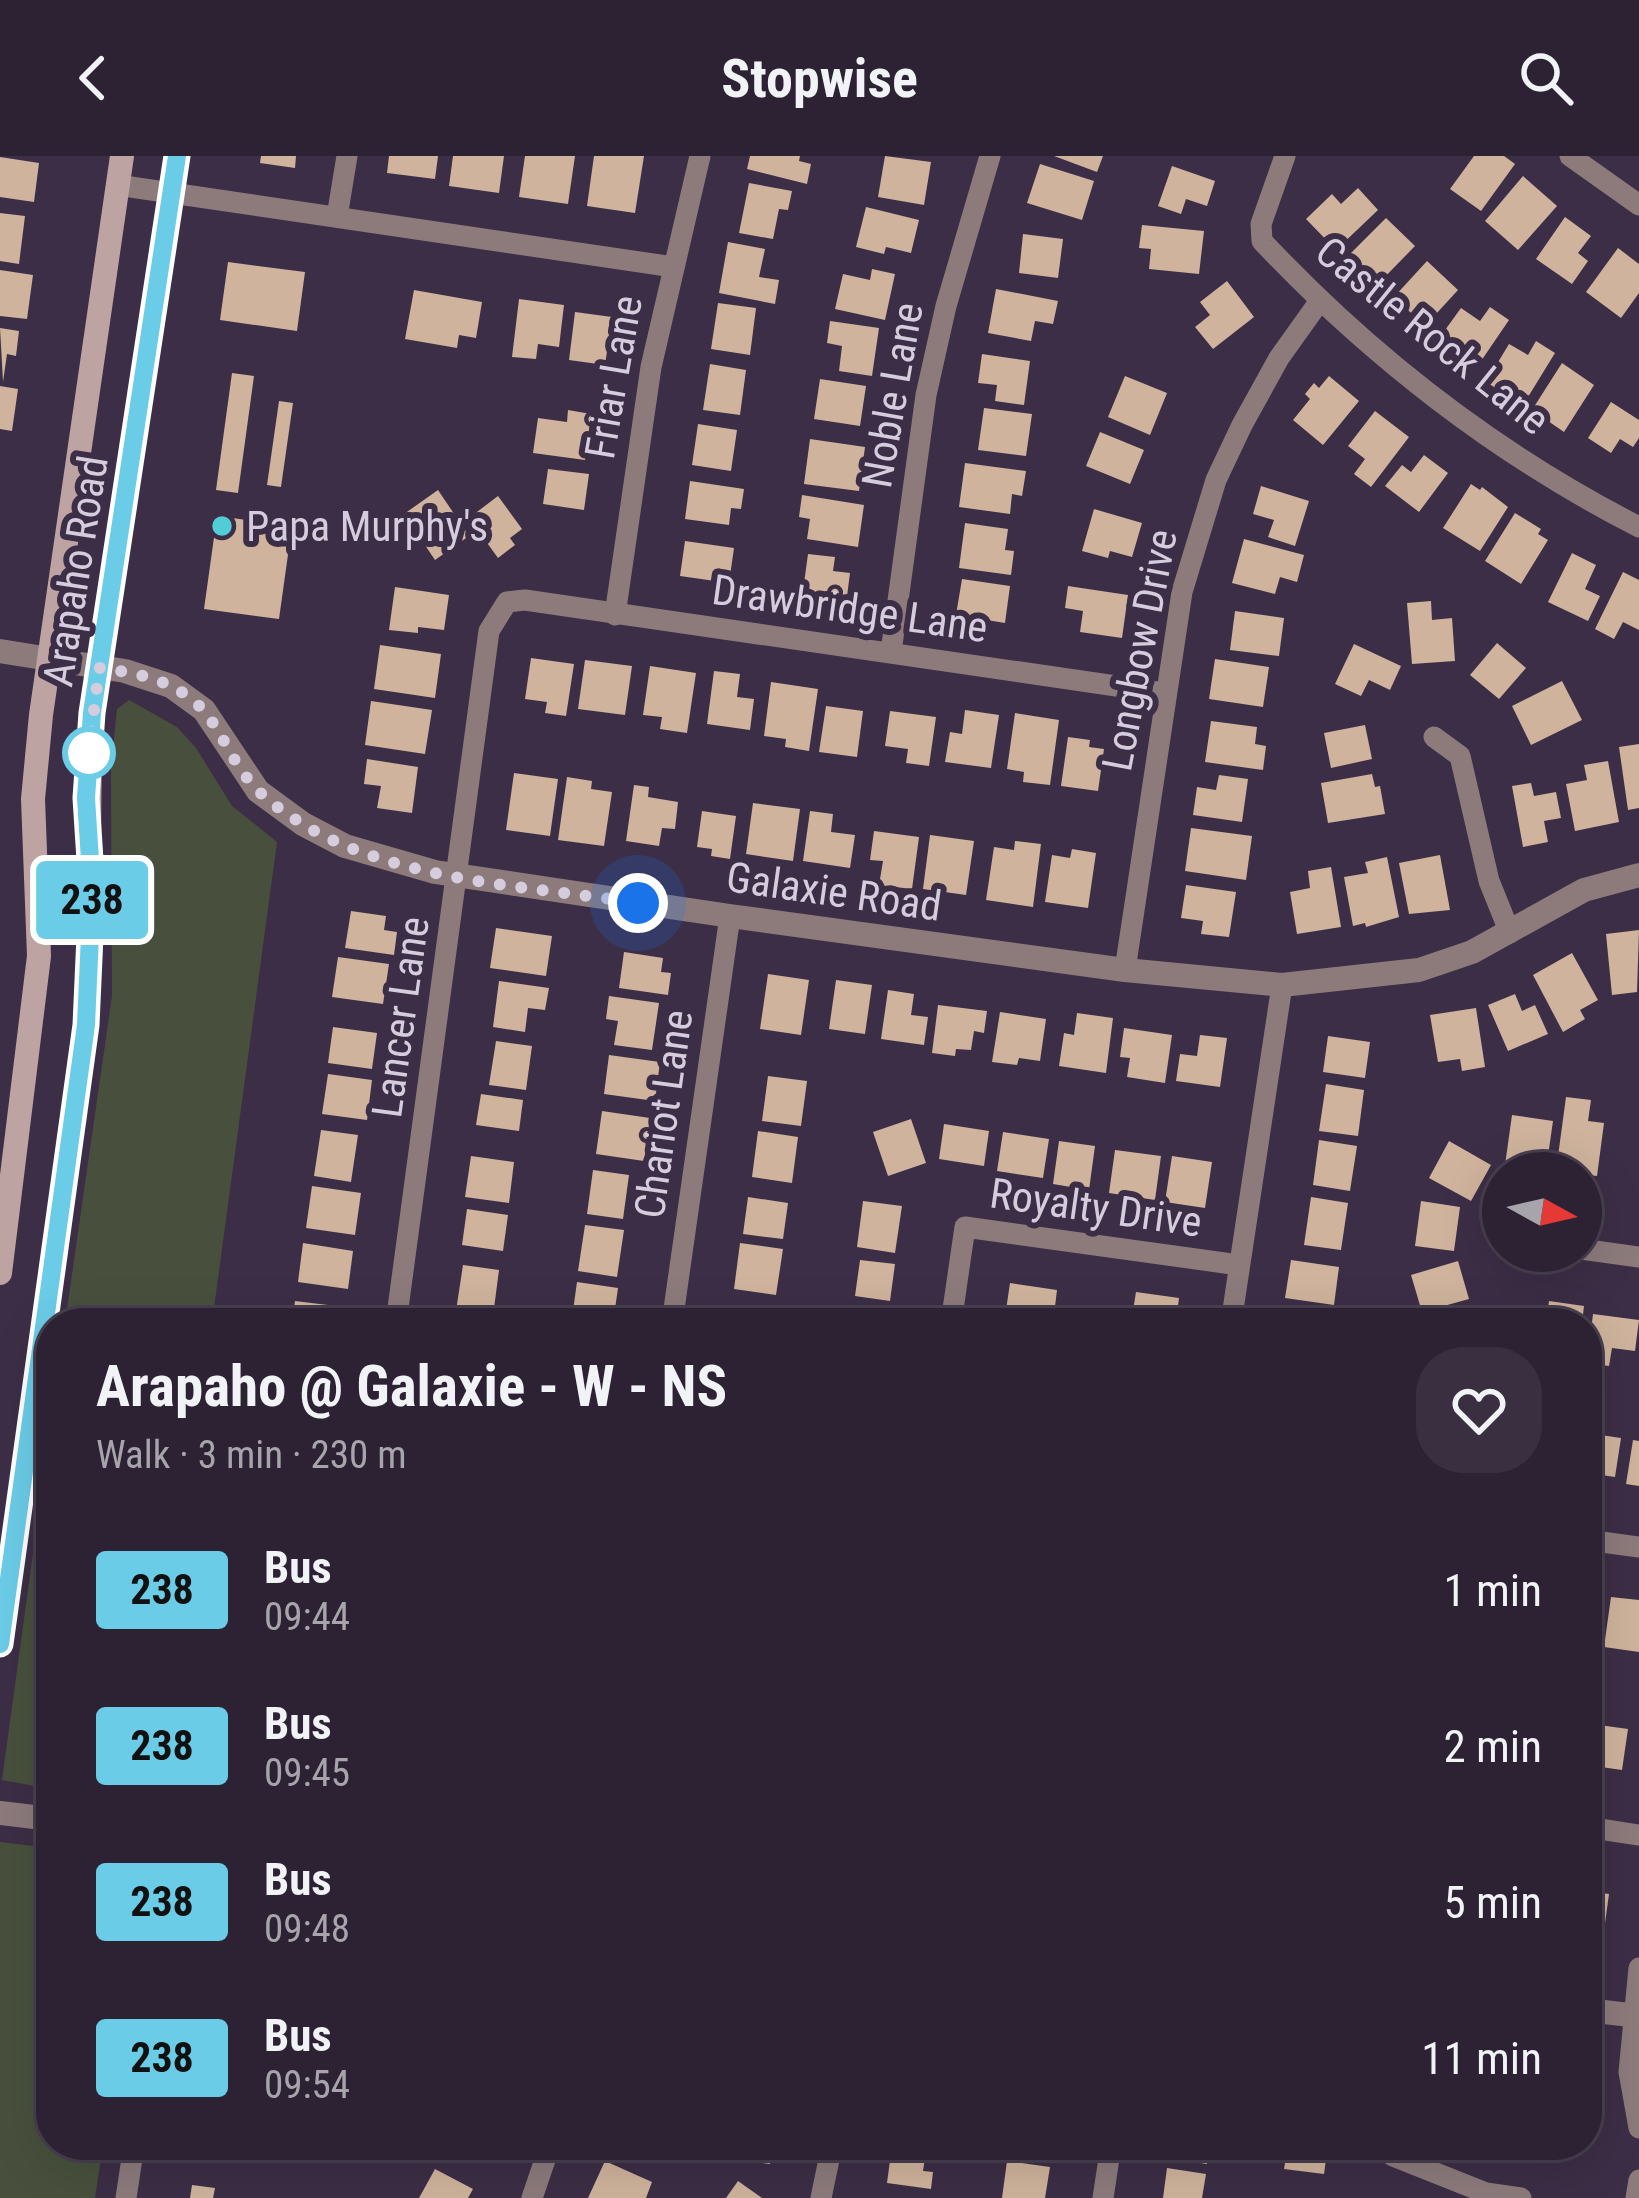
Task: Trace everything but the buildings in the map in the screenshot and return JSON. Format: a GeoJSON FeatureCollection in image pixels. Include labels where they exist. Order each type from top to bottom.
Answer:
{"type":"FeatureCollection","features":[{"type":"Feature","properties":{"kind":"main road","name":"Arapaho Road"},"geometry":{"type":"LineString","coordinates":[[0,1273],[39,956],[33,799],[48,659],[122,156]]}},
{"type":"Feature","properties":{"kind":"main road","name":"Arapaho Road"},"geometry":{"type":"LineString","coordinates":[[47,1308],[86,1025],[92,891],[86,798],[92,713],[177,156]]}},
{"type":"Feature","properties":{"kind":"main road","name":"Arapaho Road"},"geometry":{"type":"LineString","coordinates":[[0,1644],[36,1385]]}},
{"type":"Feature","properties":{"kind":"street"},"geometry":{"type":"LineString","coordinates":[[337,217],[347,156]]}},
{"type":"Feature","properties":{"kind":"street","name":"Friar Lane"},"geometry":{"type":"LineString","coordinates":[[616,615],[648,383],[700,156]]}},
{"type":"Feature","properties":{"kind":"street","name":"Noble Lane"},"geometry":{"type":"LineString","coordinates":[[891,652],[926,395],[946,306],[990,156]]}},
{"type":"Feature","properties":{"kind":"street","name":"Castle Rock Lane"},"geometry":{"type":"LineString","coordinates":[[1285,156],[1261,224],[1262,241],[1319,302],[1461,418],[1575,494],[1639,526]]}},
{"type":"Feature","properties":{"kind":"street"},"geometry":{"type":"LineString","coordinates":[[1570,156],[1639,205]]}},
{"type":"Feature","properties":{"kind":"street"},"geometry":{"type":"LineString","coordinates":[[117,185],[674,267]]}},
{"type":"Feature","properties":{"kind":"street","name":"Longbow Drive"},"geometry":{"type":"LineString","coordinates":[[1125,970],[1182,592],[1216,480],[1262,385],[1319,302]]}},
{"type":"Feature","properties":{"kind":"street","name":"Drawbridge Lane"},"geometry":{"type":"LineString","coordinates":[[525,600],[1164,693]]}},
{"type":"Feature","properties":{"kind":"street","name":"Lancer Lane"},"geometry":{"type":"LineString","coordinates":[[398,1308],[489,631],[507,602],[525,600]]}},
{"type":"Feature","properties":{"kind":"street","name":"Galaxie Road"},"geometry":{"type":"LineString","coordinates":[[0,651],[150,677],[189,696],[220,730],[258,791],[303,824],[386,861],[730,916],[1125,970],[1282,985],[1419,970],[1472,952],[1584,890],[1639,874]]}},
{"type":"Feature","properties":{"kind":"street"},"geometry":{"type":"LineString","coordinates":[[1434,736],[1460,756],[1489,881],[1510,933]]}},
{"type":"Feature","properties":{"kind":"street","name":"Chariot Lane"},"geometry":{"type":"LineString","coordinates":[[674,1308],[730,916]]}},
{"type":"Feature","properties":{"kind":"street"},"geometry":{"type":"LineString","coordinates":[[1233,1308],[1282,985]]}},
{"type":"Feature","properties":{"kind":"street","name":"Royalty Drive"},"geometry":{"type":"LineString","coordinates":[[953,1308],[965,1227],[1239,1265]]}},
{"type":"Feature","properties":{"kind":"street"},"geometry":{"type":"LineString","coordinates":[[1602,1252],[1639,1257]]}},
{"type":"Feature","properties":{"kind":"street"},"geometry":{"type":"LineString","coordinates":[[1602,1542],[1639,1547]]}},
{"type":"Feature","properties":{"kind":"street"},"geometry":{"type":"LineString","coordinates":[[0,1813],[36,1817]]}},
{"type":"Feature","properties":{"kind":"street"},"geometry":{"type":"LineString","coordinates":[[1602,1829],[1639,1834]]}},
{"type":"Feature","properties":{"kind":"street"},"geometry":{"type":"LineString","coordinates":[[1639,1967],[1629,2072],[1639,2128]]}},
{"type":"Feature","properties":{"kind":"street"},"geometry":{"type":"LineString","coordinates":[[1602,2012],[1636,2016]]}},
{"type":"Feature","properties":{"kind":"street"},"geometry":{"type":"LineString","coordinates":[[126,2198],[132,2160]]}},
{"type":"Feature","properties":{"kind":"street"},"geometry":{"type":"LineString","coordinates":[[532,2198],[545,2160]]}},
{"type":"Feature","properties":{"kind":"street"},"geometry":{"type":"LineString","coordinates":[[821,2198],[829,2160]]}},
{"type":"Feature","properties":{"kind":"street"},"geometry":{"type":"LineString","coordinates":[[1103,2198],[1109,2160]]}},
{"type":"Feature","properties":{"kind":"street"},"geometry":{"type":"LineString","coordinates":[[1403,2160],[1486,2193],[1521,2198]]}},
{"type":"Feature","properties":{"kind":"street"},"geometry":{"type":"LineString","coordinates":[[1636,2198],[1639,2180]]}},
{"type":"Feature","properties":{"kind":"green space"},"geometry":{"type":"Polygon","coordinates":[[[129,700],[177,727],[232,806],[277,842],[214,1308],[67,1308],[112,996],[111,768],[117,709],[129,700]]]}},
{"type":"Feature","properties":{"kind":"green space"},"geometry":{"type":"Polygon","coordinates":[[[36,1532],[36,1786],[2,1780],[36,1532]]]}},
{"type":"Feature","properties":{"kind":"green space"},"geometry":{"type":"Polygon","coordinates":[[[0,1842],[36,1846],[36,2160],[101,2160],[95,2198],[0,2198],[0,1842]]]}},
{"type":"Feature","properties":{"kind":"bus line","name":"238"},"geometry":{"type":"LineString","coordinates":[[48,1308],[91,964],[86,798],[92,713],[177,156]]}},
{"type":"Feature","properties":{"kind":"bus line","name":"238"},"geometry":{"type":"LineString","coordinates":[[0,1644],[36,1392]]}},
{"type":"Feature","properties":{"kind":"place","name":"Papa Murphy's"},"geometry":{"type":"Point","coordinates":[222,526]}},
{"type":"Feature","properties":{"kind":"route"},"geometry":{"type":"LineString","coordinates":[[89,753],[99,668],[150,677],[189,696],[204,710],[258,791],[303,824],[345,846],[435,872],[638,903]]}}]}
